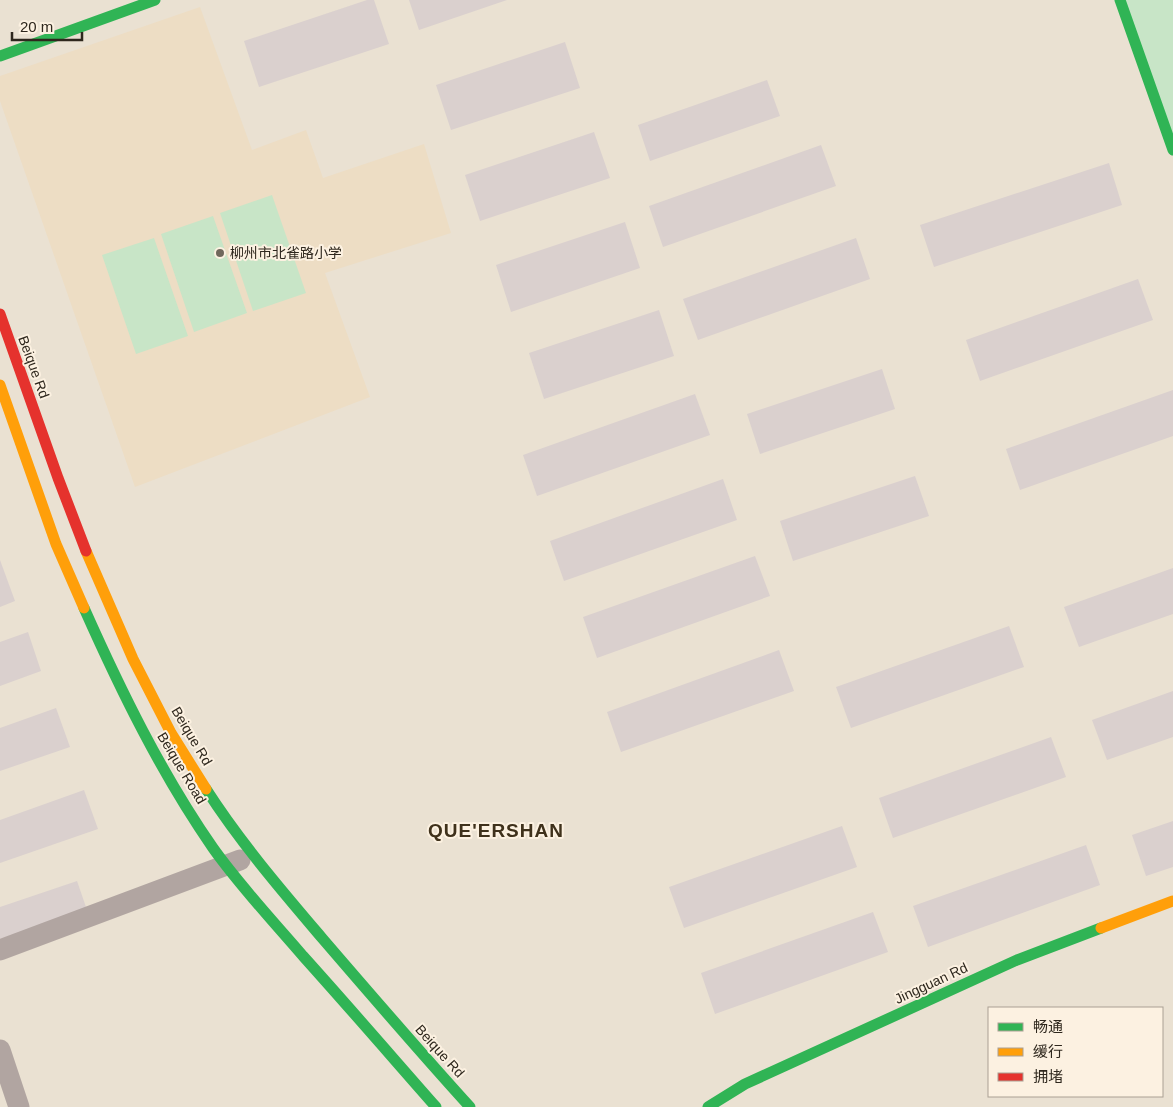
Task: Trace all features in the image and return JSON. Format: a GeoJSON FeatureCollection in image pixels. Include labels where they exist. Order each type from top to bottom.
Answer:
{"type":"FeatureCollection","features":[{"type":"Feature","properties":{"kind":"street"},"geometry":{"type":"LineString","coordinates":[[0,56],[155,0]]}},
{"type":"Feature","properties":{"kind":"street"},"geometry":{"type":"LineString","coordinates":[[1120,0],[1173,150]]}},
{"type":"Feature","properties":{"kind":"street","name":"Beique Rd"},"geometry":{"type":"LineString","coordinates":[[0,314],[55,469],[98,581],[133,659],[170,733],[222,814],[288,898],[409,1040],[470,1107]]}},
{"type":"Feature","properties":{"kind":"street","name":"Beique Road"},"geometry":{"type":"LineString","coordinates":[[0,385],[56,544],[110,666],[140,726],[171,780],[214,849],[269,917],[436,1107]]}},
{"type":"Feature","properties":{"kind":"street"},"geometry":{"type":"LineString","coordinates":[[0,950],[254,855]]}},
{"type":"Feature","properties":{"kind":"street","name":"Jingguan Rd"},"geometry":{"type":"LineString","coordinates":[[708,1107],[745,1084],[1016,960],[1173,901]]}},
{"type":"Feature","properties":{"kind":"street"},"geometry":{"type":"LineString","coordinates":[[0,1050],[19,1107]]}},
{"type":"Feature","properties":{"kind":"shaded area","name":"柳州市北雀路小学"},"geometry":{"type":"Polygon","coordinates":[[[200,7],[252,150],[306,130],[323,178],[424,144],[451,233],[325,273],[370,397],[135,487],[0,101],[0,76],[200,7]]]}},
{"type":"Feature","properties":{"kind":"green space"},"geometry":{"type":"Polygon","coordinates":[[[1120,0],[1173,0],[1173,150],[1120,0]]]}},
{"type":"Feature","properties":{"kind":"green space"},"geometry":{"type":"Polygon","coordinates":[[[272,195],[306,293],[253,311],[220,213],[272,195]]]}},
{"type":"Feature","properties":{"kind":"green space"},"geometry":{"type":"Polygon","coordinates":[[[213,216],[247,313],[194,332],[161,234],[213,216]]]}},
{"type":"Feature","properties":{"kind":"green space"},"geometry":{"type":"Polygon","coordinates":[[[154,238],[188,336],[136,354],[102,255],[154,238]]]}},
{"type":"Feature","properties":{"kind":"building"},"geometry":{"type":"Polygon","coordinates":[[[367,0],[374,0],[389,44],[259,87],[244,41],[367,0]]]}},
{"type":"Feature","properties":{"kind":"building"},"geometry":{"type":"Polygon","coordinates":[[[409,0],[507,0],[419,30],[409,0]]]}},
{"type":"Feature","properties":{"kind":"building"},"geometry":{"type":"Polygon","coordinates":[[[565,42],[580,88],[451,130],[436,85],[565,42]]]}},
{"type":"Feature","properties":{"kind":"building"},"geometry":{"type":"Polygon","coordinates":[[[767,80],[780,116],[650,161],[638,125],[767,80]]]}},
{"type":"Feature","properties":{"kind":"building"},"geometry":{"type":"Polygon","coordinates":[[[594,132],[610,178],[480,221],[465,175],[594,132]]]}},
{"type":"Feature","properties":{"kind":"building"},"geometry":{"type":"Polygon","coordinates":[[[821,145],[836,186],[663,247],[649,206],[821,145]]]}},
{"type":"Feature","properties":{"kind":"building"},"geometry":{"type":"Polygon","coordinates":[[[1109,163],[1122,205],[934,267],[920,225],[1109,163]]]}},
{"type":"Feature","properties":{"kind":"building"},"geometry":{"type":"Polygon","coordinates":[[[625,222],[640,268],[511,312],[496,265],[625,222]]]}},
{"type":"Feature","properties":{"kind":"building"},"geometry":{"type":"Polygon","coordinates":[[[856,238],[870,279],[698,340],[683,299],[856,238]]]}},
{"type":"Feature","properties":{"kind":"building"},"geometry":{"type":"Polygon","coordinates":[[[1138,279],[1153,320],[980,381],[966,340],[1138,279]]]}},
{"type":"Feature","properties":{"kind":"building"},"geometry":{"type":"Polygon","coordinates":[[[659,310],[674,356],[544,399],[529,353],[659,310]]]}},
{"type":"Feature","properties":{"kind":"building"},"geometry":{"type":"Polygon","coordinates":[[[882,369],[895,409],[760,454],[747,414],[882,369]]]}},
{"type":"Feature","properties":{"kind":"building"},"geometry":{"type":"Polygon","coordinates":[[[1173,390],[1173,436],[1020,490],[1006,449],[1173,390]]]}},
{"type":"Feature","properties":{"kind":"building"},"geometry":{"type":"Polygon","coordinates":[[[695,394],[710,435],[537,496],[523,455],[695,394]]]}},
{"type":"Feature","properties":{"kind":"building"},"geometry":{"type":"Polygon","coordinates":[[[915,476],[929,516],[793,561],[780,521],[915,476]]]}},
{"type":"Feature","properties":{"kind":"building"},"geometry":{"type":"Polygon","coordinates":[[[723,479],[737,520],[564,581],[550,541],[723,479]]]}},
{"type":"Feature","properties":{"kind":"building"},"geometry":{"type":"Polygon","coordinates":[[[755,556],[770,596],[597,658],[583,617],[755,556]]]}},
{"type":"Feature","properties":{"kind":"building"},"geometry":{"type":"Polygon","coordinates":[[[0,560],[15,601],[0,607],[0,560]]]}},
{"type":"Feature","properties":{"kind":"building"},"geometry":{"type":"Polygon","coordinates":[[[1173,568],[1173,614],[1079,647],[1064,607],[1173,568]]]}},
{"type":"Feature","properties":{"kind":"building"},"geometry":{"type":"Polygon","coordinates":[[[1009,626],[1024,667],[851,728],[836,687],[1009,626]]]}},
{"type":"Feature","properties":{"kind":"building"},"geometry":{"type":"Polygon","coordinates":[[[28,632],[41,671],[0,686],[0,642],[28,632]]]}},
{"type":"Feature","properties":{"kind":"building"},"geometry":{"type":"Polygon","coordinates":[[[779,650],[794,691],[621,752],[607,712],[779,650]]]}},
{"type":"Feature","properties":{"kind":"building"},"geometry":{"type":"Polygon","coordinates":[[[1173,691],[1173,737],[1107,760],[1092,720],[1173,691]]]}},
{"type":"Feature","properties":{"kind":"building"},"geometry":{"type":"Polygon","coordinates":[[[56,708],[70,747],[0,771],[0,728],[56,708]]]}},
{"type":"Feature","properties":{"kind":"building"},"geometry":{"type":"Polygon","coordinates":[[[1051,737],[1066,777],[893,838],[879,798],[1051,737]]]}},
{"type":"Feature","properties":{"kind":"building"},"geometry":{"type":"Polygon","coordinates":[[[84,790],[98,829],[0,863],[0,820],[84,790]]]}},
{"type":"Feature","properties":{"kind":"building"},"geometry":{"type":"Polygon","coordinates":[[[1173,821],[1173,867],[1146,876],[1132,835],[1173,821]]]}},
{"type":"Feature","properties":{"kind":"building"},"geometry":{"type":"Polygon","coordinates":[[[842,826],[857,867],[684,928],[669,887],[842,826]]]}},
{"type":"Feature","properties":{"kind":"building"},"geometry":{"type":"Polygon","coordinates":[[[1086,845],[1100,885],[928,947],[913,906],[1086,845]]]}},
{"type":"Feature","properties":{"kind":"building"},"geometry":{"type":"Polygon","coordinates":[[[77,881],[87,910],[0,939],[0,907],[77,881]]]}},
{"type":"Feature","properties":{"kind":"building"},"geometry":{"type":"Polygon","coordinates":[[[873,912],[888,952],[715,1014],[701,973],[873,912]]]}},
{"type":"Feature","properties":{"kind":"traffic: fast"},"geometry":{"type":"LineString","coordinates":[[0,56],[155,0]]}},
{"type":"Feature","properties":{"kind":"traffic: fast"},"geometry":{"type":"LineString","coordinates":[[1120,0],[1173,150]]}},
{"type":"Feature","properties":{"kind":"traffic: fast"},"geometry":{"type":"LineString","coordinates":[[84,608],[112,670],[159,761],[213,848],[257,903],[436,1107]]}},
{"type":"Feature","properties":{"kind":"traffic: fast"},"geometry":{"type":"LineString","coordinates":[[206,789],[247,847],[277,884],[377,1002],[470,1107]]}},
{"type":"Feature","properties":{"kind":"traffic: fast"},"geometry":{"type":"LineString","coordinates":[[708,1107],[745,1084],[1017,960],[1101,928]]}},
{"type":"Feature","properties":{"kind":"traffic: slow"},"geometry":{"type":"LineString","coordinates":[[0,385],[56,544],[84,608]]}},
{"type":"Feature","properties":{"kind":"traffic: slow"},"geometry":{"type":"LineString","coordinates":[[86,551],[133,659],[171,733],[206,789]]}},
{"type":"Feature","properties":{"kind":"traffic: slow"},"geometry":{"type":"LineString","coordinates":[[1101,928],[1173,901]]}},
{"type":"Feature","properties":{"kind":"traffic: jam"},"geometry":{"type":"LineString","coordinates":[[0,314],[86,551]]}},
{"type":"Feature","properties":{"kind":"place","name":"柳州市北雀路小学"},"geometry":{"type":"Point","coordinates":[220,253]}},
{"type":"Feature","properties":{"kind":"district","name":"QUE'ERSHAN"},"geometry":{"type":"Point","coordinates":[496,830]}}]}
